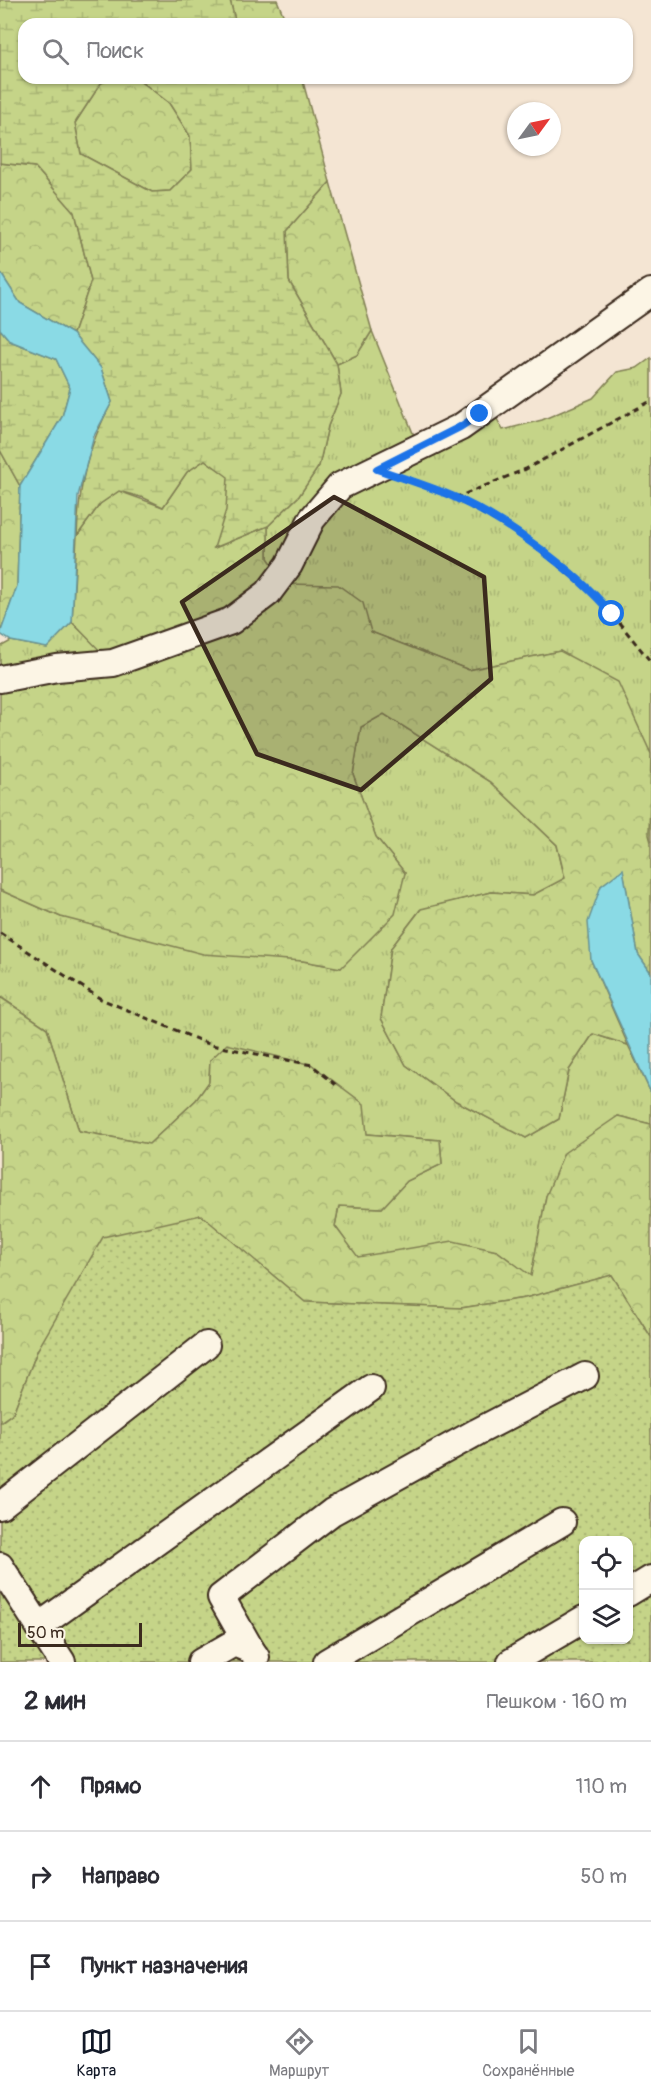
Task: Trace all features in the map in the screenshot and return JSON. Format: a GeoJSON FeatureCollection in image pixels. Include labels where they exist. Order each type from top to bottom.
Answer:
{"type":"FeatureCollection","features":[{"type":"Feature","properties":{"kind":"street"},"geometry":{"type":"LineString","coordinates":[[0,679],[57,668],[113,663],[231,621],[268,593],[290,565],[312,519],[340,486],[460,427],[651,292]]}},
{"type":"Feature","properties":{"kind":"street"},"geometry":{"type":"LineString","coordinates":[[0,1506],[206,1345]]}},
{"type":"Feature","properties":{"kind":"street"},"geometry":{"type":"LineString","coordinates":[[255,1656],[221,1597],[332,1512],[477,1432],[585,1376]]}},
{"type":"Feature","properties":{"kind":"street"},"geometry":{"type":"LineString","coordinates":[[39,1626],[371,1388]]}},
{"type":"Feature","properties":{"kind":"street"},"geometry":{"type":"LineString","coordinates":[[327,1662],[562,1522]]}},
{"type":"Feature","properties":{"kind":"street"},"geometry":{"type":"LineString","coordinates":[[0,1566],[62,1662]]}},
{"type":"Feature","properties":{"kind":"street"},"geometry":{"type":"LineString","coordinates":[[633,1590],[651,1579]]}},
{"type":"Feature","properties":{"kind":"street"},"geometry":{"type":"LineString","coordinates":[[511,1662],[579,1622]]}},
{"type":"Feature","properties":{"kind":"street"},"geometry":{"type":"LineString","coordinates":[[201,1662],[234,1643],[255,1656]]}},
{"type":"Feature","properties":{"kind":"path"},"geometry":{"type":"LineString","coordinates":[[456,498],[526,468],[651,401]]}},
{"type":"Feature","properties":{"kind":"path"},"geometry":{"type":"LineString","coordinates":[[377,469],[456,498],[519,533],[599,598],[651,662]]}},
{"type":"Feature","properties":{"kind":"path"},"geometry":{"type":"LineString","coordinates":[[0,933],[102,999],[211,1045],[312,1065],[336,1085]]}},
{"type":"Feature","properties":{"kind":"highlighted area"},"geometry":{"type":"Polygon","coordinates":[[[334,497],[484,577],[491,679],[361,790],[257,754],[182,602],[334,497]]]}},
{"type":"Feature","properties":{"kind":"green space"},"geometry":{"type":"Polygon","coordinates":[[[0,0],[230,0],[234,18],[18,18],[18,84],[100,84],[75,123],[81,154],[152,192],[170,191],[192,169],[190,136],[169,103],[145,84],[304,84],[330,182],[287,231],[289,281],[337,364],[341,394],[328,426],[319,466],[299,496],[268,526],[214,548],[226,510],[228,477],[205,460],[187,472],[163,507],[144,498],[119,491],[100,504],[77,536],[82,483],[90,451],[112,402],[101,368],[73,334],[91,281],[74,212],[35,167],[0,163],[0,0]]]}},
{"type":"Feature","properties":{"kind":"green space"},"geometry":{"type":"Polygon","coordinates":[[[230,0],[277,0],[284,18],[234,18],[230,0]]]}},
{"type":"Feature","properties":{"kind":"green space"},"geometry":{"type":"Polygon","coordinates":[[[100,84],[145,84],[169,103],[190,136],[192,169],[170,191],[152,192],[81,154],[75,123],[100,84]]]}},
{"type":"Feature","properties":{"kind":"green space"},"geometry":{"type":"Polygon","coordinates":[[[0,163],[35,167],[74,212],[91,281],[73,334],[20,303],[0,272],[0,163]]]}},
{"type":"Feature","properties":{"kind":"green space"},"geometry":{"type":"Polygon","coordinates":[[[330,182],[372,331],[357,355],[337,364],[289,281],[287,231],[330,182]]]}},
{"type":"Feature","properties":{"kind":"green space"},"geometry":{"type":"Polygon","coordinates":[[[0,329],[10,341],[56,359],[70,388],[62,417],[20,486],[0,450],[0,329]]]}},
{"type":"Feature","properties":{"kind":"green space"},"geometry":{"type":"Polygon","coordinates":[[[372,331],[419,448],[487,401],[503,430],[542,420],[593,398],[617,372],[637,368],[651,358],[651,842],[560,651],[469,670],[371,632],[286,584],[268,558],[268,526],[299,496],[319,466],[328,426],[341,394],[337,364],[357,355],[372,331]]]}},
{"type":"Feature","properties":{"kind":"green space"},"geometry":{"type":"Polygon","coordinates":[[[0,450],[20,486],[17,586],[0,634],[0,450]]]}},
{"type":"Feature","properties":{"kind":"green space"},"geometry":{"type":"Polygon","coordinates":[[[205,460],[229,477],[227,510],[215,548],[268,526],[268,558],[286,584],[338,585],[363,603],[371,632],[469,670],[560,651],[618,682],[651,754],[649,835],[651,842],[651,973],[638,954],[623,870],[601,886],[591,960],[628,1045],[593,1034],[569,1070],[559,1119],[526,1138],[456,1101],[406,1065],[381,1018],[391,948],[421,909],[491,892],[533,895],[565,878],[557,845],[491,782],[384,714],[361,727],[353,774],[376,837],[405,873],[395,914],[341,968],[303,961],[203,954],[61,917],[0,890],[0,692],[112,663],[72,622],[77,536],[100,504],[119,491],[163,507],[187,472],[205,460]]]}},
{"type":"Feature","properties":{"kind":"green space"},"geometry":{"type":"Polygon","coordinates":[[[72,622],[113,663],[0,692],[0,647],[11,641],[47,648],[72,622]]]}},
{"type":"Feature","properties":{"kind":"green space"},"geometry":{"type":"Polygon","coordinates":[[[384,714],[491,782],[557,845],[565,879],[533,895],[491,892],[420,910],[391,948],[381,1018],[406,1065],[456,1101],[526,1138],[559,1119],[569,1070],[593,1034],[628,1045],[651,1093],[651,1124],[618,1116],[546,1196],[531,1277],[497,1251],[357,1257],[335,1226],[339,1206],[382,1208],[407,1181],[442,1164],[440,1140],[367,1134],[336,1085],[312,1065],[210,1060],[209,1082],[196,1100],[149,1144],[79,1131],[47,1028],[0,997],[0,890],[61,917],[341,968],[405,873],[376,837],[353,774],[361,727],[384,714]]]}},
{"type":"Feature","properties":{"kind":"green space"},"geometry":{"type":"Polygon","coordinates":[[[0,997],[47,1028],[79,1131],[149,1144],[196,1100],[209,1082],[210,1060],[227,1044],[312,1065],[364,1104],[367,1134],[440,1140],[442,1164],[407,1181],[382,1208],[339,1206],[335,1226],[358,1257],[453,1241],[497,1251],[531,1276],[546,1196],[564,1153],[618,1116],[651,1124],[651,1337],[612,1275],[525,1298],[461,1308],[305,1302],[200,1215],[38,1349],[13,1413],[0,1422],[0,997]]]}},
{"type":"Feature","properties":{"kind":"green space"},"geometry":{"type":"Polygon","coordinates":[[[201,1215],[305,1302],[461,1308],[525,1298],[612,1275],[651,1337],[651,1662],[0,1662],[0,1423],[13,1413],[38,1349],[103,1237],[201,1215]]]}},
{"type":"Feature","properties":{"kind":"water"},"geometry":{"type":"Polygon","coordinates":[[[0,272],[20,303],[73,334],[101,368],[112,402],[94,436],[78,496],[72,622],[47,648],[11,641],[0,634],[17,586],[20,486],[62,417],[70,388],[56,359],[10,341],[0,329],[0,272]]]}},
{"type":"Feature","properties":{"kind":"water"},"geometry":{"type":"Polygon","coordinates":[[[623,869],[638,954],[651,973],[651,1093],[591,960],[588,922],[601,886],[623,869]]]}},
{"type":"Feature","properties":{"kind":"route"},"geometry":{"type":"LineString","coordinates":[[480,414],[460,427],[377,469],[456,498],[519,533],[599,598],[612,614]]}}]}
